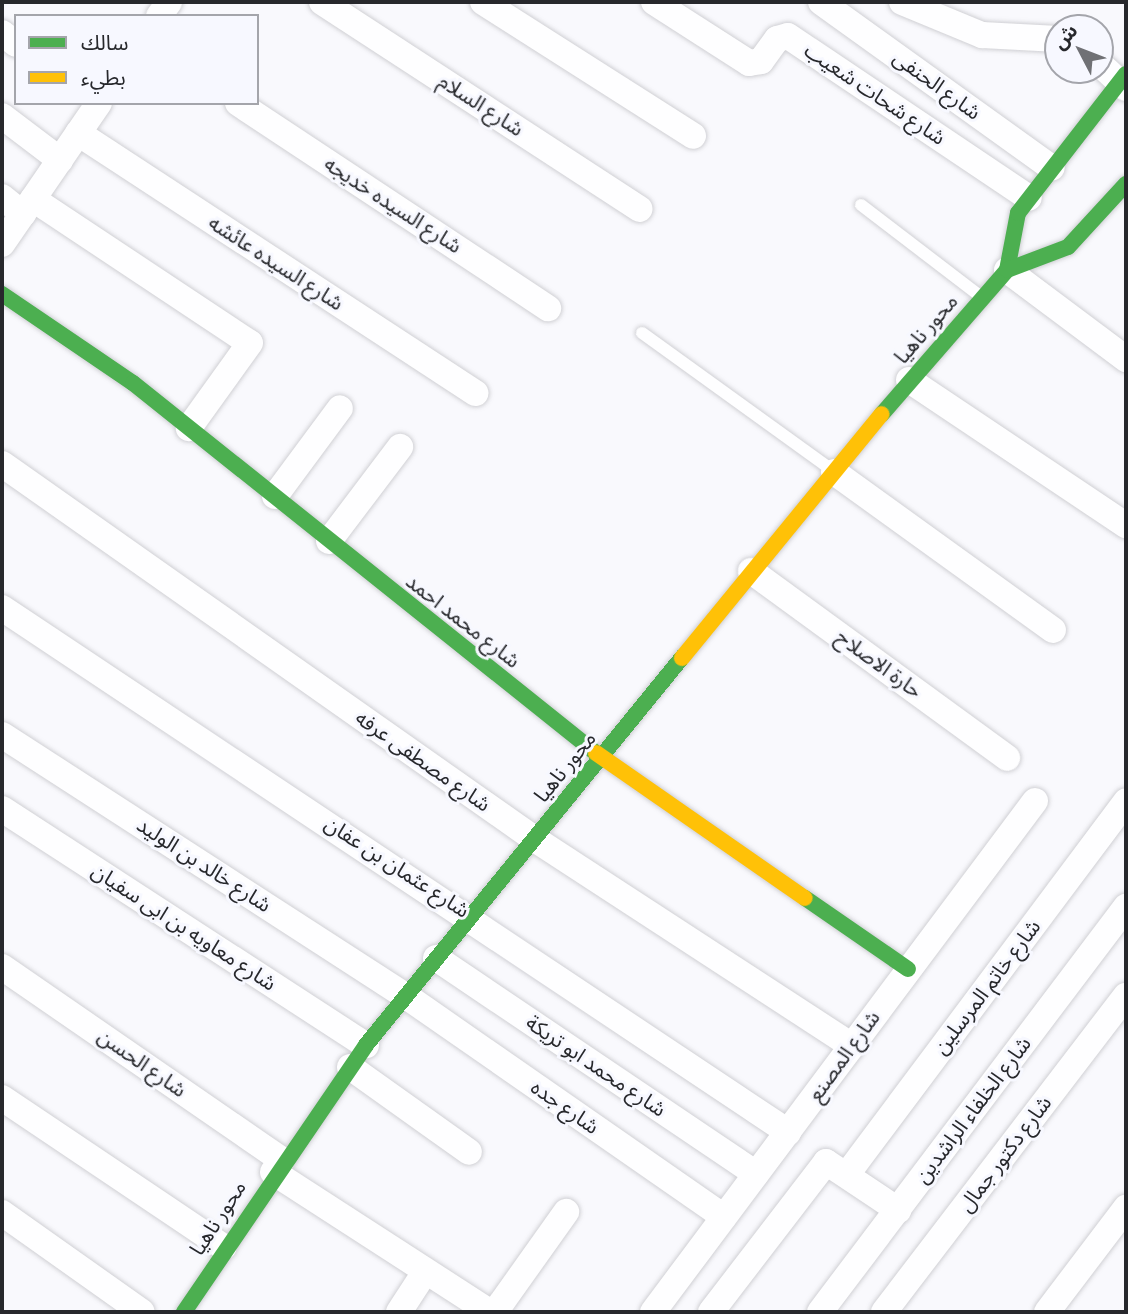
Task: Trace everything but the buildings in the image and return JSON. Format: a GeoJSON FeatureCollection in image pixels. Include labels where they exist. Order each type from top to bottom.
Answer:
{"type":"FeatureCollection","features":[{"type":"Feature","properties":{"kind":"main road"},"geometry":{"type":"LineString","coordinates":[[1007,270],[1010,231],[1029,198],[1124,81]]}},
{"type":"Feature","properties":{"kind":"main road","name":"محور ناهيا"},"geometry":{"type":"LineString","coordinates":[[184,1312],[278,1166],[366,1045],[909,380],[1007,270],[1068,247],[1121,200]]}},
{"type":"Feature","properties":{"kind":"main road","name":"شارع محمد احمد"},"geometry":{"type":"LineString","coordinates":[[2,295],[189,428],[600,756],[908,969]]}},
{"type":"Feature","properties":{"kind":"street","name":"شارع السلام"},"geometry":{"type":"LineString","coordinates":[[322,2],[640,209]]}},
{"type":"Feature","properties":{"kind":"street"},"geometry":{"type":"LineString","coordinates":[[483,2],[693,136]]}},
{"type":"Feature","properties":{"kind":"street","name":"شارع شحات شعيب"},"geometry":{"type":"LineString","coordinates":[[654,2],[748,63],[758,62],[777,39],[788,36],[1029,198]]}},
{"type":"Feature","properties":{"kind":"street","name":"شارع الحنفى"},"geometry":{"type":"LineString","coordinates":[[821,2],[1052,168]]}},
{"type":"Feature","properties":{"kind":"street"},"geometry":{"type":"LineString","coordinates":[[902,2],[982,35],[1044,38]]}},
{"type":"Feature","properties":{"kind":"street"},"geometry":{"type":"LineString","coordinates":[[2,244],[98,105]]}},
{"type":"Feature","properties":{"kind":"street","name":"شارع السيده خديجه"},"geometry":{"type":"LineString","coordinates":[[241,105],[548,307]]}},
{"type":"Feature","properties":{"kind":"street"},"geometry":{"type":"LineString","coordinates":[[2,116],[60,160]]}},
{"type":"Feature","properties":{"kind":"street","name":"شارع السيده عائشه"},"geometry":{"type":"LineString","coordinates":[[78,133],[475,393]]}},
{"type":"Feature","properties":{"kind":"street"},"geometry":{"type":"LineString","coordinates":[[2,197],[28,206],[250,343],[250,349],[189,428]]}},
{"type":"Feature","properties":{"kind":"street"},"geometry":{"type":"LineString","coordinates":[[1007,270],[1126,359]]}},
{"type":"Feature","properties":{"kind":"street"},"geometry":{"type":"LineString","coordinates":[[909,380],[1126,525]]}},
{"type":"Feature","properties":{"kind":"street"},"geometry":{"type":"LineString","coordinates":[[275,496],[340,408]]}},
{"type":"Feature","properties":{"kind":"street"},"geometry":{"type":"LineString","coordinates":[[329,541],[400,447]]}},
{"type":"Feature","properties":{"kind":"street","name":"شارع مصطفى عرفه"},"geometry":{"type":"LineString","coordinates":[[2,464],[533,838],[852,1046]]}},
{"type":"Feature","properties":{"kind":"street"},"geometry":{"type":"LineString","coordinates":[[834,472],[1053,630]]}},
{"type":"Feature","properties":{"kind":"street","name":"حارة الاصلاح"},"geometry":{"type":"LineString","coordinates":[[751,571],[1007,758]]}},
{"type":"Feature","properties":{"kind":"street","name":"شارع عثمان بن عفان"},"geometry":{"type":"LineString","coordinates":[[2,608],[471,915],[788,1132]]}},
{"type":"Feature","properties":{"kind":"street","name":"شارع خالد بن الوليد"},"geometry":{"type":"LineString","coordinates":[[2,735],[406,996]]}},
{"type":"Feature","properties":{"kind":"street","name":"شارع المصنع"},"geometry":{"type":"LineString","coordinates":[[653,1312],[1035,801]]}},
{"type":"Feature","properties":{"kind":"street","name":"شارع خاتم المرسلين"},"geometry":{"type":"LineString","coordinates":[[848,1173],[1126,801]]}},
{"type":"Feature","properties":{"kind":"street","name":"شارع معاويه بن ابى سفيان"},"geometry":{"type":"LineString","coordinates":[[2,809],[366,1045]]}},
{"type":"Feature","properties":{"kind":"street","name":"شارع الخلفاء الراشدين"},"geometry":{"type":"LineString","coordinates":[[820,1312],[1126,908]]}},
{"type":"Feature","properties":{"kind":"street","name":"شارع محمد ابو تريكة"},"geometry":{"type":"LineString","coordinates":[[436,958],[756,1174]]}},
{"type":"Feature","properties":{"kind":"street","name":"شارع الحسن"},"geometry":{"type":"LineString","coordinates":[[2,967],[425,1272],[489,1312]]}},
{"type":"Feature","properties":{"kind":"street","name":"شارع جده"},"geometry":{"type":"LineString","coordinates":[[406,996],[724,1217]]}},
{"type":"Feature","properties":{"kind":"street","name":"شارع دكتور جمال"},"geometry":{"type":"LineString","coordinates":[[884,1312],[1126,996]]}},
{"type":"Feature","properties":{"kind":"street"},"geometry":{"type":"LineString","coordinates":[[350,1067],[469,1152]]}},
{"type":"Feature","properties":{"kind":"street"},"geometry":{"type":"LineString","coordinates":[[2,1098],[224,1247]]}},
{"type":"Feature","properties":{"kind":"street"},"geometry":{"type":"LineString","coordinates":[[711,1312],[823,1163],[848,1173],[898,1210]]}},
{"type":"Feature","properties":{"kind":"street"},"geometry":{"type":"LineString","coordinates":[[1047,1312],[1126,1208]]}},
{"type":"Feature","properties":{"kind":"street"},"geometry":{"type":"LineString","coordinates":[[495,1312],[566,1212]]}},
{"type":"Feature","properties":{"kind":"street"},"geometry":{"type":"LineString","coordinates":[[2,1213],[142,1312]]}},
{"type":"Feature","properties":{"kind":"street"},"geometry":{"type":"LineString","coordinates":[[399,1312],[425,1272]]}},
{"type":"Feature","properties":{"kind":"lane"},"geometry":{"type":"LineString","coordinates":[[861,205],[982,297]]}},
{"type":"Feature","properties":{"kind":"lane"},"geometry":{"type":"LineString","coordinates":[[642,333],[834,472]]}},
{"type":"Feature","properties":{"kind":"traffic: fast"},"geometry":{"type":"LineString","coordinates":[[1007,270],[1018,213],[1126,74]]}},
{"type":"Feature","properties":{"kind":"traffic: fast"},"geometry":{"type":"LineString","coordinates":[[882,414],[1007,270],[1068,247],[1126,184]]}},
{"type":"Feature","properties":{"kind":"traffic: fast"},"geometry":{"type":"LineString","coordinates":[[2,294],[133,383],[596,753]]}},
{"type":"Feature","properties":{"kind":"traffic: fast"},"geometry":{"type":"LineString","coordinates":[[184,1312],[366,1045],[682,658]]}},
{"type":"Feature","properties":{"kind":"traffic: fast"},"geometry":{"type":"LineString","coordinates":[[805,898],[908,969]]}},
{"type":"Feature","properties":{"kind":"traffic: slow"},"geometry":{"type":"LineString","coordinates":[[682,658],[882,414]]}},
{"type":"Feature","properties":{"kind":"traffic: slow"},"geometry":{"type":"LineString","coordinates":[[596,753],[805,898]]}}]}
